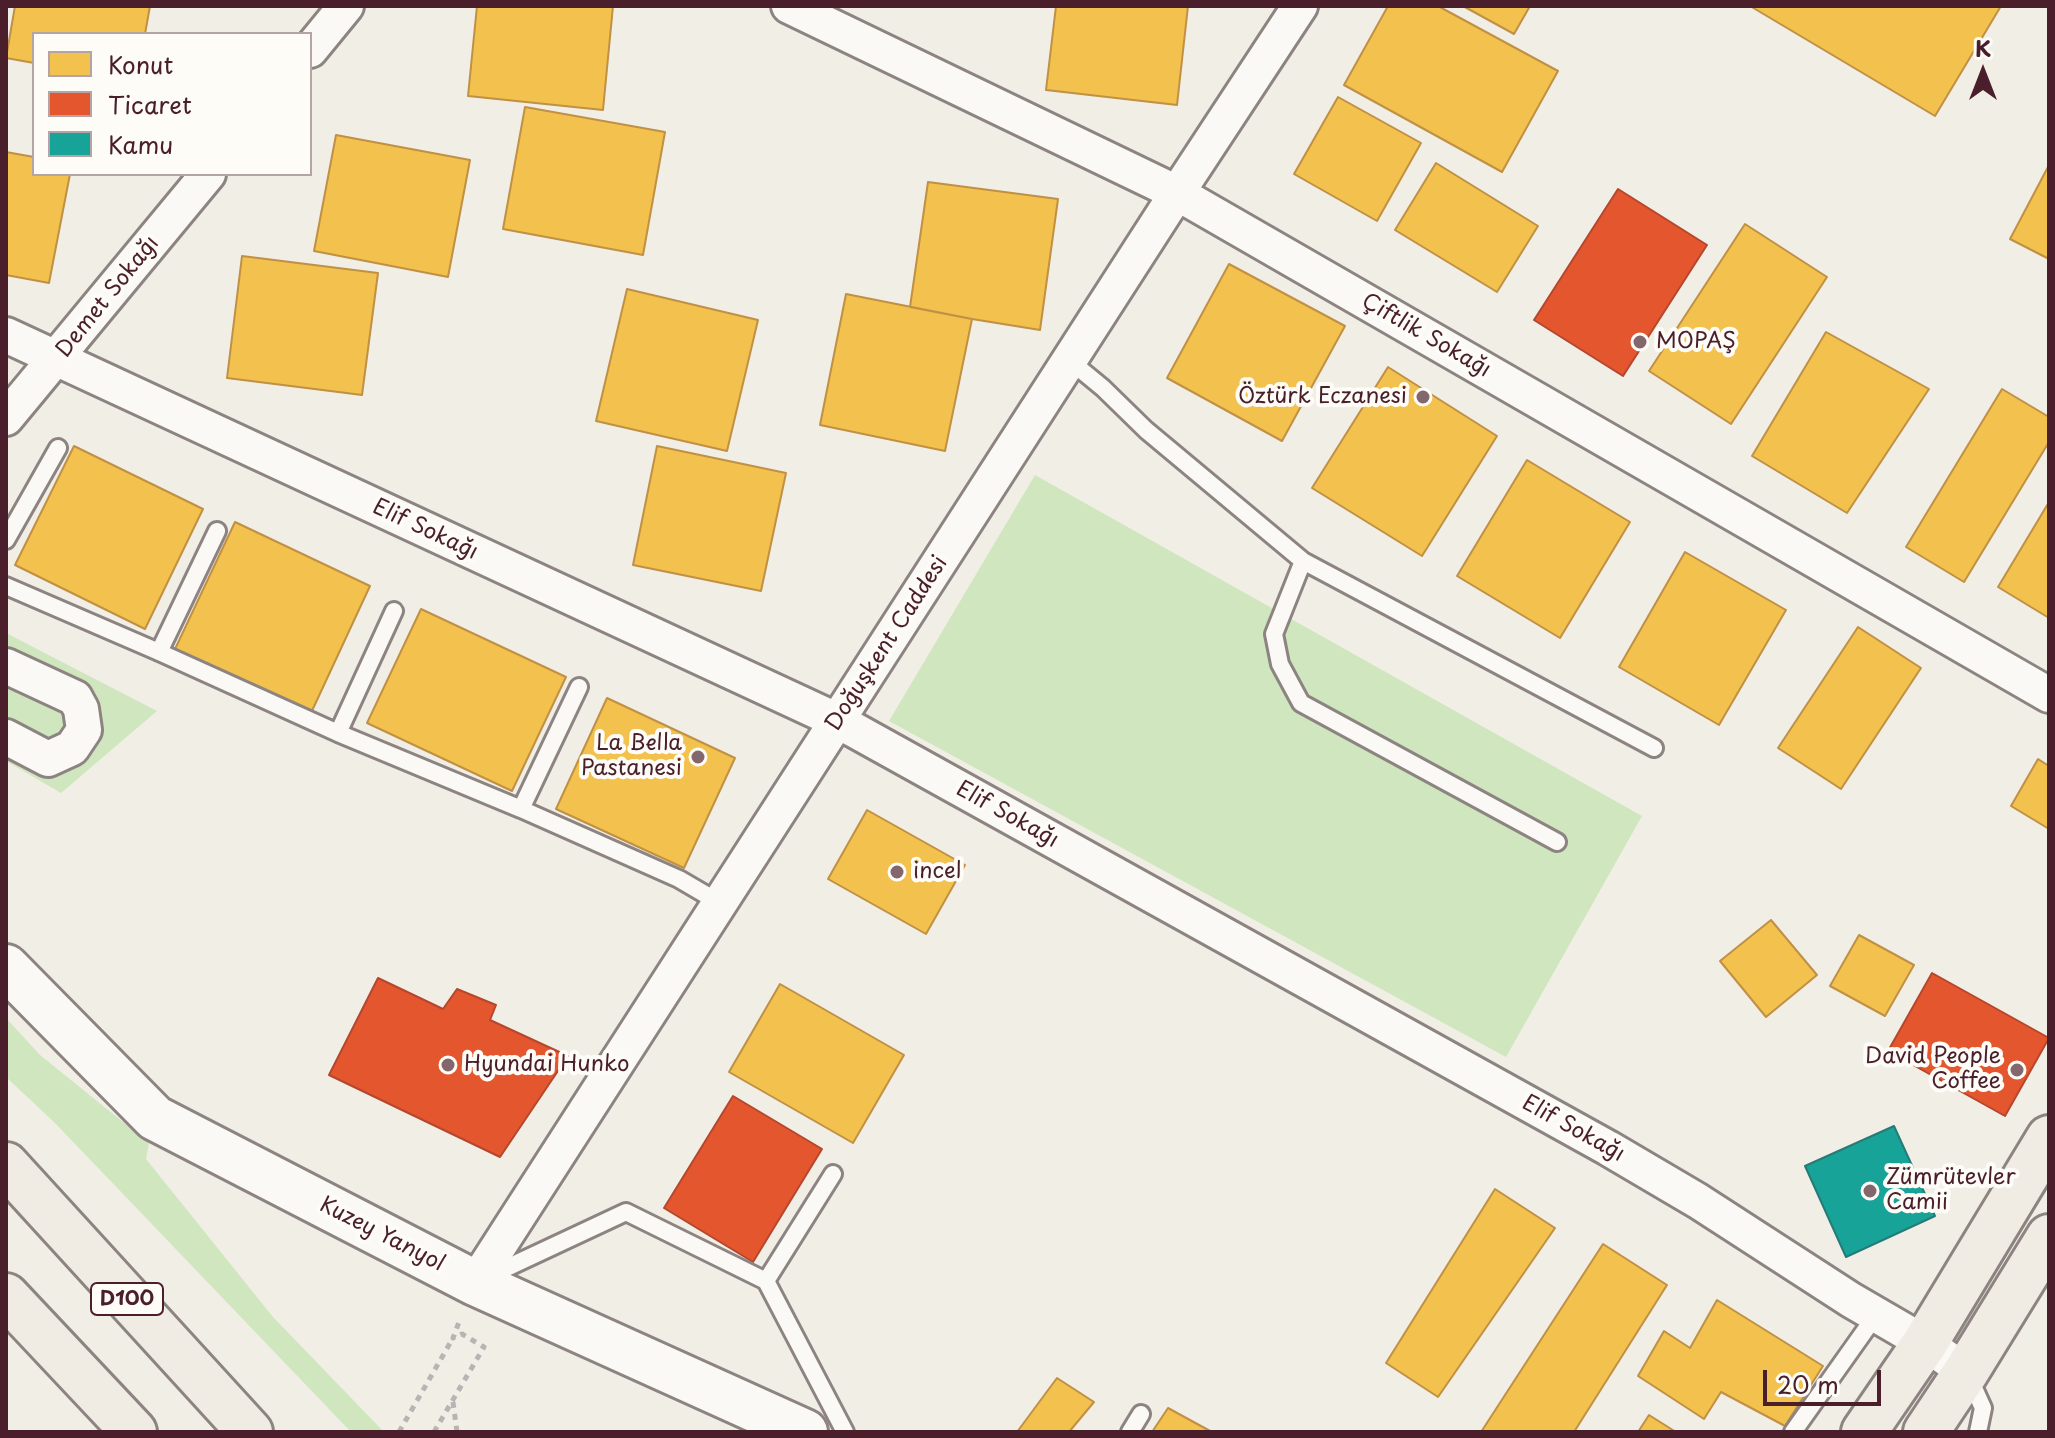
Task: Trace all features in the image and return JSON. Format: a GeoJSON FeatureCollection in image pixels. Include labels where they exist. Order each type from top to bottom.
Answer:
{"type":"FeatureCollection","features":[{"type":"Feature","properties":{"kind":"main road","name":"Kuzey Yanyol"},"geometry":{"type":"LineString","coordinates":[[6,967],[155,1118],[475,1283],[805,1432]]}},
{"type":"Feature","properties":{"kind":"main road"},"geometry":{"type":"LineString","coordinates":[[1864,1432],[1925,1343],[2049,1138]]}},
{"type":"Feature","properties":{"kind":"main road","name":"D100"},"geometry":{"type":"LineString","coordinates":[[6,1165],[250,1432]]}},
{"type":"Feature","properties":{"kind":"main road"},"geometry":{"type":"LineString","coordinates":[[1926,1432],[2049,1237]]}},
{"type":"Feature","properties":{"kind":"main road"},"geometry":{"type":"LineString","coordinates":[[13,1303],[97,1432]]}},
{"type":"Feature","properties":{"kind":"main road"},"geometry":{"type":"LineString","coordinates":[[13,1303],[134,1432]]}},
{"type":"Feature","properties":{"kind":"street"},"geometry":{"type":"LineString","coordinates":[[312,48],[346,6]]}},
{"type":"Feature","properties":{"kind":"street","name":"Çiftlik Sokağı"},"geometry":{"type":"LineString","coordinates":[[789,6],[1177,193],[2049,695]]}},
{"type":"Feature","properties":{"kind":"street","name":"Doğuşkent Caddesi"},"geometry":{"type":"LineString","coordinates":[[475,1283],[1300,6]]}},
{"type":"Feature","properties":{"kind":"street","name":"Demet Sokağı"},"geometry":{"type":"LineString","coordinates":[[6,418],[206,176]]}},
{"type":"Feature","properties":{"kind":"street","name":"Elif Sokağı"},"geometry":{"type":"LineString","coordinates":[[6,335],[838,721],[1608,1148],[1925,1343],[1966,1372]]}},
{"type":"Feature","properties":{"kind":"street"},"geometry":{"type":"LineString","coordinates":[[6,666],[75,698],[81,709],[84,730],[72,748],[48,759],[6,737]]}},
{"type":"Feature","properties":{"kind":"lane"},"geometry":{"type":"LineString","coordinates":[[1069,360],[1146,430],[1303,561],[1654,748]]}},
{"type":"Feature","properties":{"kind":"lane"},"geometry":{"type":"LineString","coordinates":[[6,540],[58,448]]}},
{"type":"Feature","properties":{"kind":"lane"},"geometry":{"type":"LineString","coordinates":[[159,652],[217,531]]}},
{"type":"Feature","properties":{"kind":"lane"},"geometry":{"type":"LineString","coordinates":[[1303,561],[1274,634],[1280,664],[1301,703],[1557,842]]}},
{"type":"Feature","properties":{"kind":"lane"},"geometry":{"type":"LineString","coordinates":[[6,586],[679,879],[720,903]]}},
{"type":"Feature","properties":{"kind":"lane"},"geometry":{"type":"LineString","coordinates":[[338,733],[394,611]]}},
{"type":"Feature","properties":{"kind":"lane"},"geometry":{"type":"LineString","coordinates":[[521,809],[579,687]]}},
{"type":"Feature","properties":{"kind":"lane"},"geometry":{"type":"LineString","coordinates":[[766,1281],[833,1174]]}},
{"type":"Feature","properties":{"kind":"lane"},"geometry":{"type":"LineString","coordinates":[[475,1283],[626,1212],[766,1281],[845,1432]]}},
{"type":"Feature","properties":{"kind":"lane"},"geometry":{"type":"LineString","coordinates":[[1793,1432],[1876,1315]]}},
{"type":"Feature","properties":{"kind":"lane"},"geometry":{"type":"LineString","coordinates":[[1966,1372],[1983,1408],[1978,1432]]}},
{"type":"Feature","properties":{"kind":"lane"},"geometry":{"type":"LineString","coordinates":[[1130,1432],[1141,1414]]}},
{"type":"Feature","properties":{"kind":"path"},"geometry":{"type":"LineString","coordinates":[[399,1432],[453,1338],[475,1283]]}},
{"type":"Feature","properties":{"kind":"path"},"geometry":{"type":"LineString","coordinates":[[434,1432],[484,1347],[462,1334],[453,1338]]}},
{"type":"Feature","properties":{"kind":"path"},"geometry":{"type":"LineString","coordinates":[[453,1401],[457,1432]]}},
{"type":"Feature","properties":{"kind":"green space"},"geometry":{"type":"Polygon","coordinates":[[[1035,475],[1642,816],[1506,1057],[889,721],[1035,475]]]}},
{"type":"Feature","properties":{"kind":"green space"},"geometry":{"type":"Polygon","coordinates":[[[6,633],[157,711],[61,793],[6,761],[6,633]]]}},
{"type":"Feature","properties":{"kind":"green space"},"geometry":{"type":"Polygon","coordinates":[[[6,1018],[40,1055],[149,1143],[146,1159],[273,1317],[384,1432],[351,1432],[55,1123],[6,1077],[6,1018]]]}},
{"type":"Feature","properties":{"kind":"building: Konut"},"geometry":{"type":"Polygon","coordinates":[[[15,6],[150,6],[145,32],[32,32],[32,63],[6,58],[15,6]]]}},
{"type":"Feature","properties":{"kind":"building: Konut"},"geometry":{"type":"Polygon","coordinates":[[[477,6],[613,6],[603,110],[468,96],[477,6]]]}},
{"type":"Feature","properties":{"kind":"building: Konut"},"geometry":{"type":"Polygon","coordinates":[[[1056,6],[1188,6],[1177,105],[1046,90],[1056,6]]]}},
{"type":"Feature","properties":{"kind":"building: Konut"},"geometry":{"type":"Polygon","coordinates":[[[1388,6],[1438,6],[1558,71],[1502,172],[1344,85],[1388,6]]]}},
{"type":"Feature","properties":{"kind":"building: Konut"},"geometry":{"type":"Polygon","coordinates":[[[1463,6],[1530,6],[1514,34],[1463,6]]]}},
{"type":"Feature","properties":{"kind":"building: Konut"},"geometry":{"type":"Polygon","coordinates":[[[1750,6],[2001,6],[1935,116],[1750,6]]]}},
{"type":"Feature","properties":{"kind":"building: Konut"},"geometry":{"type":"Polygon","coordinates":[[[1338,97],[1421,143],[1377,221],[1294,174],[1338,97]]]}},
{"type":"Feature","properties":{"kind":"building: Konut"},"geometry":{"type":"Polygon","coordinates":[[[525,107],[665,132],[643,255],[503,229],[525,107]]]}},
{"type":"Feature","properties":{"kind":"building: Konut"},"geometry":{"type":"Polygon","coordinates":[[[336,135],[470,160],[448,277],[314,251],[336,135]]]}},
{"type":"Feature","properties":{"kind":"building: Konut"},"geometry":{"type":"Polygon","coordinates":[[[6,152],[32,157],[32,176],[70,176],[49,283],[6,275],[6,152]]]}},
{"type":"Feature","properties":{"kind":"building: Konut"},"geometry":{"type":"Polygon","coordinates":[[[1436,163],[1538,226],[1497,292],[1395,230],[1436,163]]]}},
{"type":"Feature","properties":{"kind":"building: Konut"},"geometry":{"type":"Polygon","coordinates":[[[2049,165],[2049,259],[2010,239],[2049,165]]]}},
{"type":"Feature","properties":{"kind":"building: Konut"},"geometry":{"type":"Polygon","coordinates":[[[928,182],[1058,199],[1040,330],[910,307],[928,182]]]}},
{"type":"Feature","properties":{"kind":"building: Konut"},"geometry":{"type":"Polygon","coordinates":[[[1745,224],[1827,277],[1731,424],[1649,371],[1745,224]]]}},
{"type":"Feature","properties":{"kind":"building: Konut"},"geometry":{"type":"Polygon","coordinates":[[[242,256],[378,273],[362,395],[227,378],[242,256]]]}},
{"type":"Feature","properties":{"kind":"building: Konut"},"geometry":{"type":"Polygon","coordinates":[[[1229,264],[1345,326],[1282,441],[1167,378],[1229,264]]]}},
{"type":"Feature","properties":{"kind":"building: Konut"},"geometry":{"type":"Polygon","coordinates":[[[627,289],[758,320],[727,451],[596,421],[627,289]]]}},
{"type":"Feature","properties":{"kind":"building: Konut"},"geometry":{"type":"Polygon","coordinates":[[[846,294],[972,319],[945,451],[820,425],[846,294]]]}},
{"type":"Feature","properties":{"kind":"building: Konut"},"geometry":{"type":"Polygon","coordinates":[[[1826,332],[1929,389],[1847,513],[1752,456],[1826,332]]]}},
{"type":"Feature","properties":{"kind":"building: Konut"},"geometry":{"type":"Polygon","coordinates":[[[1388,367],[1497,436],[1422,556],[1312,488],[1388,367]]]}},
{"type":"Feature","properties":{"kind":"building: Konut"},"geometry":{"type":"Polygon","coordinates":[[[2002,389],[2049,417],[2049,442],[1964,582],[1906,547],[2002,389]]]}},
{"type":"Feature","properties":{"kind":"building: Konut"},"geometry":{"type":"Polygon","coordinates":[[[74,446],[203,509],[145,629],[15,565],[74,446]]]}},
{"type":"Feature","properties":{"kind":"building: Konut"},"geometry":{"type":"Polygon","coordinates":[[[657,446],[786,473],[761,591],[633,565],[657,446]]]}},
{"type":"Feature","properties":{"kind":"building: Konut"},"geometry":{"type":"Polygon","coordinates":[[[1527,460],[1630,522],[1560,638],[1457,576],[1527,460]]]}},
{"type":"Feature","properties":{"kind":"building: Konut"},"geometry":{"type":"Polygon","coordinates":[[[2049,502],[2049,618],[1998,587],[2049,502]]]}},
{"type":"Feature","properties":{"kind":"building: Konut"},"geometry":{"type":"Polygon","coordinates":[[[235,522],[370,586],[311,713],[175,649],[235,522]]]}},
{"type":"Feature","properties":{"kind":"building: Konut"},"geometry":{"type":"Polygon","coordinates":[[[1685,552],[1786,610],[1719,725],[1619,667],[1685,552]]]}},
{"type":"Feature","properties":{"kind":"building: Konut"},"geometry":{"type":"Polygon","coordinates":[[[421,609],[566,677],[512,791],[367,723],[421,609]]]}},
{"type":"Feature","properties":{"kind":"building: Konut"},"geometry":{"type":"Polygon","coordinates":[[[1858,627],[1921,668],[1841,789],[1778,748],[1858,627]]]}},
{"type":"Feature","properties":{"kind":"building: Konut"},"geometry":{"type":"Polygon","coordinates":[[[607,698],[735,758],[684,868],[556,809],[607,698]]]}},
{"type":"Feature","properties":{"kind":"building: Konut"},"geometry":{"type":"Polygon","coordinates":[[[2038,759],[2049,766],[2049,829],[2011,806],[2038,759]]]}},
{"type":"Feature","properties":{"kind":"building: Konut","name":"incel"},"geometry":{"type":"Polygon","coordinates":[[[867,810],[965,865],[926,934],[828,879],[867,810]]]}},
{"type":"Feature","properties":{"kind":"building: Konut"},"geometry":{"type":"Polygon","coordinates":[[[1771,920],[1817,975],[1766,1017],[1720,961],[1771,920]]]}},
{"type":"Feature","properties":{"kind":"building: Konut"},"geometry":{"type":"Polygon","coordinates":[[[1859,935],[1914,965],[1885,1016],[1830,986],[1859,935]]]}},
{"type":"Feature","properties":{"kind":"building: Konut"},"geometry":{"type":"Polygon","coordinates":[[[780,984],[904,1055],[853,1143],[729,1072],[780,984]]]}},
{"type":"Feature","properties":{"kind":"building: Konut"},"geometry":{"type":"Polygon","coordinates":[[[1495,1189],[1555,1228],[1438,1397],[1386,1363],[1495,1189]]]}},
{"type":"Feature","properties":{"kind":"building: Konut"},"geometry":{"type":"Polygon","coordinates":[[[1603,1244],[1667,1285],[1574,1432],[1481,1432],[1603,1244]]]}},
{"type":"Feature","properties":{"kind":"building: Konut"},"geometry":{"type":"Polygon","coordinates":[[[1717,1300],[1823,1366],[1785,1426],[1721,1392],[1704,1419],[1638,1376],[1664,1331],[1690,1348],[1717,1300]]]}},
{"type":"Feature","properties":{"kind":"building: Konut"},"geometry":{"type":"Polygon","coordinates":[[[1057,1378],[1094,1402],[1069,1432],[1017,1432],[1057,1378]]]}},
{"type":"Feature","properties":{"kind":"building: Konut"},"geometry":{"type":"Polygon","coordinates":[[[1168,1408],[1212,1432],[1152,1432],[1168,1408]]]}},
{"type":"Feature","properties":{"kind":"building: Konut"},"geometry":{"type":"Polygon","coordinates":[[[1649,1415],[1676,1432],[1638,1432],[1649,1415]]]}},
{"type":"Feature","properties":{"kind":"building: Ticaret"},"geometry":{"type":"Polygon","coordinates":[[[1618,189],[1707,245],[1623,376],[1534,320],[1618,189]]]}},
{"type":"Feature","properties":{"kind":"building: Ticaret"},"geometry":{"type":"Polygon","coordinates":[[[1932,973],[2049,1038],[2005,1116],[1888,1051],[1932,973]]]}},
{"type":"Feature","properties":{"kind":"building: Ticaret","name":"Hyundai Hunko"},"geometry":{"type":"Polygon","coordinates":[[[378,978],[443,1009],[457,989],[496,1005],[490,1020],[568,1056],[500,1157],[329,1075],[378,978]]]}},
{"type":"Feature","properties":{"kind":"building: Ticaret"},"geometry":{"type":"Polygon","coordinates":[[[733,1096],[822,1149],[753,1262],[664,1208],[733,1096]]]}},
{"type":"Feature","properties":{"kind":"building: Kamu","name":"Zümrütevler Camii"},"geometry":{"type":"Polygon","coordinates":[[[1894,1126],[1935,1216],[1846,1257],[1805,1166],[1894,1126]]]}},
{"type":"Feature","properties":{"kind":"place","name":"MOPAŞ"},"geometry":{"type":"Point","coordinates":[1640,342]}},
{"type":"Feature","properties":{"kind":"place","name":"Öztürk Eczanesi"},"geometry":{"type":"Point","coordinates":[1423,397]}},
{"type":"Feature","properties":{"kind":"place","name":"La Bella Pastanesi"},"geometry":{"type":"Point","coordinates":[698,757]}},
{"type":"Feature","properties":{"kind":"place","name":"incel"},"geometry":{"type":"Point","coordinates":[897,872]}},
{"type":"Feature","properties":{"kind":"place","name":"Hyundai Hunko"},"geometry":{"type":"Point","coordinates":[448,1065]}},
{"type":"Feature","properties":{"kind":"place","name":"David People Coffee"},"geometry":{"type":"Point","coordinates":[2017,1070]}},
{"type":"Feature","properties":{"kind":"place","name":"Zümrütevler Camii"},"geometry":{"type":"Point","coordinates":[1870,1191]}}]}
